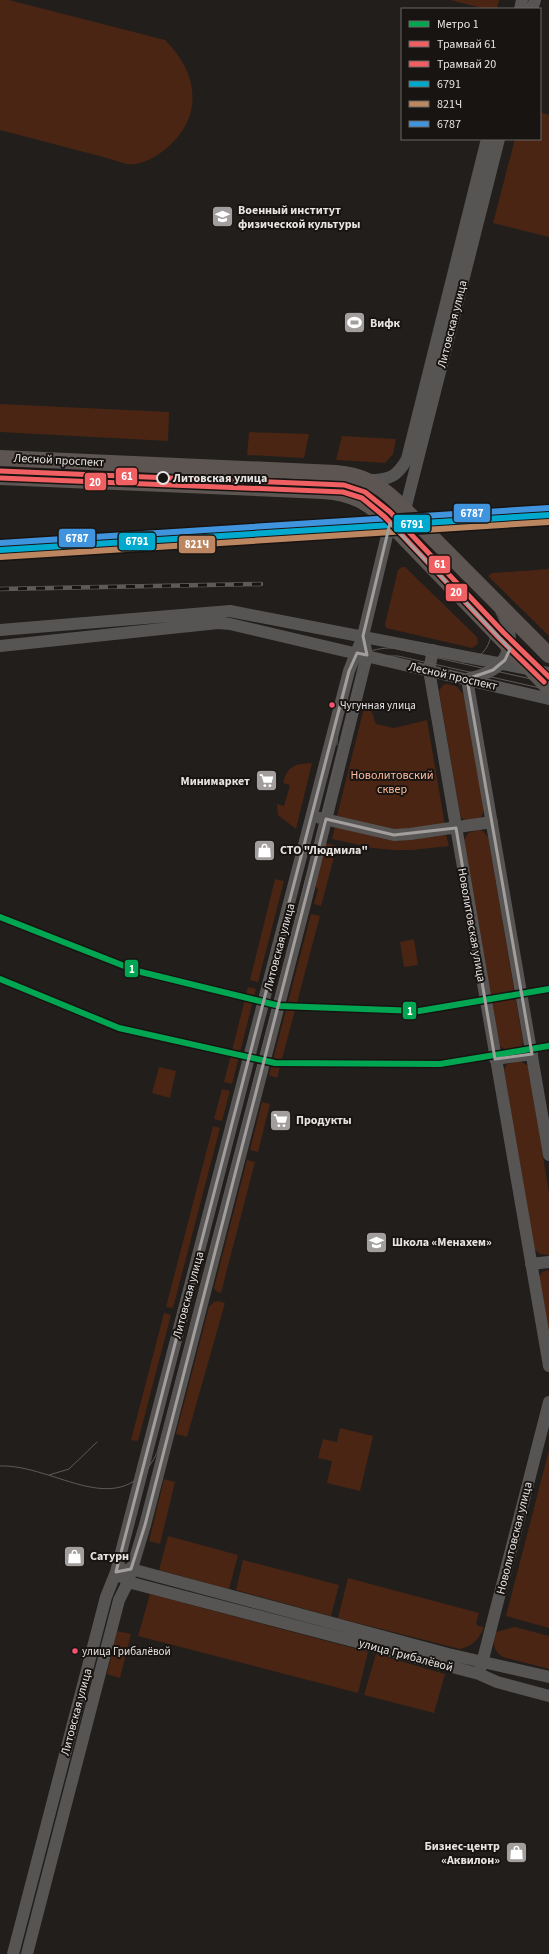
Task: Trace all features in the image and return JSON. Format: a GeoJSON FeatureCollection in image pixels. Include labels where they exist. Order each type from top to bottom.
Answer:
{"type":"FeatureCollection","features":[{"type":"Feature","properties":{"kind":"main road","name":"Лесной проспект"},"geometry":{"type":"LineString","coordinates":[[0,458],[336,473],[369,480],[382,488],[405,510],[549,655]]}},
{"type":"Feature","properties":{"kind":"main road"},"geometry":{"type":"LineString","coordinates":[[8,478],[16,458]]}},
{"type":"Feature","properties":{"kind":"main road","name":"Лесной проспект"},"geometry":{"type":"LineString","coordinates":[[8,478],[335,492],[363,501],[390,523],[549,688]]}},
{"type":"Feature","properties":{"kind":"street","name":"Литовская улица"},"geometry":{"type":"LineString","coordinates":[[369,480],[383,480],[391,477],[402,468],[407,459],[487,140]]}},
{"type":"Feature","properties":{"kind":"street","name":"Литовская улица"},"geometry":{"type":"LineString","coordinates":[[405,510],[499,140]]}},
{"type":"Feature","properties":{"kind":"street","name":"Литовская улица"},"geometry":{"type":"LineString","coordinates":[[27,1954],[119,1600],[128,1582],[147,1518],[326,819],[362,654],[364,636],[390,523]]}},
{"type":"Feature","properties":{"kind":"street"},"geometry":{"type":"LineString","coordinates":[[500,606],[508,626],[510,649],[505,660],[501,665],[484,675],[466,679],[549,1155]]}},
{"type":"Feature","properties":{"kind":"street"},"geometry":{"type":"LineString","coordinates":[[0,630],[230,611],[364,636]]}},
{"type":"Feature","properties":{"kind":"street"},"geometry":{"type":"LineString","coordinates":[[0,646],[218,624],[237,625],[362,654]]}},
{"type":"Feature","properties":{"kind":"street","name":"Лесной проспект"},"geometry":{"type":"LineString","coordinates":[[364,636],[501,665],[549,673]]}},
{"type":"Feature","properties":{"kind":"street","name":"Новолитовская улица"},"geometry":{"type":"LineString","coordinates":[[433,650],[429,670],[549,1366]]}},
{"type":"Feature","properties":{"kind":"street","name":"Литовская улица"},"geometry":{"type":"LineString","coordinates":[[13,1954],[106,1597],[116,1572],[349,671],[362,654]]}},
{"type":"Feature","properties":{"kind":"street","name":"Лесной проспект"},"geometry":{"type":"LineString","coordinates":[[362,654],[549,699]]}},
{"type":"Feature","properties":{"kind":"street"},"geometry":{"type":"LineString","coordinates":[[312,816],[394,835],[456,828],[492,822]]}},
{"type":"Feature","properties":{"kind":"street"},"geometry":{"type":"LineString","coordinates":[[495,1059],[532,1054]]}},
{"type":"Feature","properties":{"kind":"street"},"geometry":{"type":"LineString","coordinates":[[531,1264],[549,1262]]}},
{"type":"Feature","properties":{"kind":"street","name":"Новолитовская улица"},"geometry":{"type":"LineString","coordinates":[[479,1674],[549,1402]]}},
{"type":"Feature","properties":{"kind":"street","name":"улица Грибалёвой"},"geometry":{"type":"LineString","coordinates":[[116,1572],[132,1569],[448,1654],[483,1660],[549,1677]]}},
{"type":"Feature","properties":{"kind":"street","name":"улица Грибалёвой"},"geometry":{"type":"LineString","coordinates":[[116,1572],[128,1582],[479,1674],[496,1682],[549,1696]]}},
{"type":"Feature","properties":{"kind":"highlighted area"},"geometry":{"type":"Polygon","coordinates":[[[390,523],[510,649],[505,660],[493,670],[467,679],[532,1054],[495,1059],[456,828],[394,835],[326,819],[145,1525],[131,1569],[116,1572],[349,671],[357,653],[367,655],[363,636],[390,523]]]}},
{"type":"Feature","properties":{"kind":"green space"},"geometry":{"type":"Polygon","coordinates":[[[0,0],[9,0],[165,40],[184,64],[191,82],[191,111],[183,129],[162,152],[136,164],[121,162],[0,130],[0,0]]]}},
{"type":"Feature","properties":{"kind":"green space"},"geometry":{"type":"Polygon","coordinates":[[[450,0],[499,0],[497,8],[482,8],[450,0]]]}},
{"type":"Feature","properties":{"kind":"green space"},"geometry":{"type":"Polygon","coordinates":[[[541,112],[549,115],[549,237],[493,223],[515,140],[541,140],[541,112]]]}},
{"type":"Feature","properties":{"kind":"green space"},"geometry":{"type":"Polygon","coordinates":[[[0,404],[169,412],[168,441],[0,432],[0,404]]]}},
{"type":"Feature","properties":{"kind":"green space"},"geometry":{"type":"Polygon","coordinates":[[[249,432],[309,434],[304,458],[247,455],[249,432]]]}},
{"type":"Feature","properties":{"kind":"green space"},"geometry":{"type":"Polygon","coordinates":[[[342,436],[396,439],[393,454],[385,463],[336,460],[342,436]]]}},
{"type":"Feature","properties":{"kind":"green space"},"geometry":{"type":"Polygon","coordinates":[[[405,567],[477,637],[478,644],[472,648],[386,628],[385,624],[398,570],[405,567]]]}},
{"type":"Feature","properties":{"kind":"green space"},"geometry":{"type":"Polygon","coordinates":[[[549,569],[549,636],[488,576],[492,573],[549,569]]]}},
{"type":"Feature","properties":{"kind":"green space"},"geometry":{"type":"Polygon","coordinates":[[[447,684],[456,686],[464,695],[484,809],[481,818],[468,821],[461,818],[460,814],[439,691],[443,685],[447,684]]]}},
{"type":"Feature","properties":{"kind":"green space","name":"Новолитовский сквер"},"geometry":{"type":"Polygon","coordinates":[[[364,708],[371,710],[376,724],[394,728],[427,720],[445,825],[400,831],[337,816],[364,708]]]}},
{"type":"Feature","properties":{"kind":"green space"},"geometry":{"type":"Polygon","coordinates":[[[312,763],[296,829],[278,815],[277,804],[284,806],[290,785],[283,783],[287,772],[297,765],[312,763]]]}},
{"type":"Feature","properties":{"kind":"green space"},"geometry":{"type":"Polygon","coordinates":[[[335,827],[394,841],[446,835],[449,846],[412,850],[373,848],[332,839],[335,827]]]}},
{"type":"Feature","properties":{"kind":"green space"},"geometry":{"type":"Polygon","coordinates":[[[478,830],[483,831],[488,837],[523,1042],[521,1048],[507,1051],[500,1046],[464,840],[468,833],[478,830]]]}},
{"type":"Feature","properties":{"kind":"green space"},"geometry":{"type":"Polygon","coordinates":[[[326,843],[337,846],[321,906],[314,904],[318,889],[315,886],[326,843]]]}},
{"type":"Feature","properties":{"kind":"green space"},"geometry":{"type":"Polygon","coordinates":[[[275,879],[284,881],[258,982],[250,980],[275,879]]]}},
{"type":"Feature","properties":{"kind":"green space"},"geometry":{"type":"Polygon","coordinates":[[[311,914],[320,916],[277,1078],[269,1075],[311,914]]]}},
{"type":"Feature","properties":{"kind":"green space"},"geometry":{"type":"Polygon","coordinates":[[[414,939],[418,965],[404,967],[400,942],[414,939]]]}},
{"type":"Feature","properties":{"kind":"green space"},"geometry":{"type":"Polygon","coordinates":[[[248,987],[256,989],[232,1084],[224,1082],[248,987]]]}},
{"type":"Feature","properties":{"kind":"green space"},"geometry":{"type":"Polygon","coordinates":[[[520,1061],[528,1066],[549,1193],[549,1255],[540,1254],[534,1249],[504,1070],[507,1064],[520,1061]]]}},
{"type":"Feature","properties":{"kind":"green space"},"geometry":{"type":"Polygon","coordinates":[[[159,1067],[176,1071],[170,1098],[152,1093],[159,1067]]]}},
{"type":"Feature","properties":{"kind":"green space"},"geometry":{"type":"Polygon","coordinates":[[[222,1089],[230,1091],[222,1121],[214,1119],[222,1089]]]}},
{"type":"Feature","properties":{"kind":"green space"},"geometry":{"type":"Polygon","coordinates":[[[262,1102],[270,1104],[258,1152],[250,1150],[262,1102]]]}},
{"type":"Feature","properties":{"kind":"green space"},"geometry":{"type":"Polygon","coordinates":[[[213,1126],[220,1128],[173,1308],[166,1307],[213,1126]]]}},
{"type":"Feature","properties":{"kind":"green space"},"geometry":{"type":"Polygon","coordinates":[[[247,1160],[255,1162],[221,1293],[216,1291],[214,1288],[247,1160]]]}},
{"type":"Feature","properties":{"kind":"green space"},"geometry":{"type":"Polygon","coordinates":[[[549,1270],[549,1336],[539,1278],[542,1272],[549,1270]]]}},
{"type":"Feature","properties":{"kind":"green space"},"geometry":{"type":"Polygon","coordinates":[[[218,1301],[225,1303],[187,1437],[176,1434],[209,1307],[214,1302],[218,1301]]]}},
{"type":"Feature","properties":{"kind":"green space"},"geometry":{"type":"Polygon","coordinates":[[[164,1313],[171,1315],[138,1441],[131,1440],[164,1313]]]}},
{"type":"Feature","properties":{"kind":"green space"},"geometry":{"type":"Polygon","coordinates":[[[340,1428],[373,1436],[360,1491],[327,1483],[332,1461],[318,1458],[323,1439],[337,1442],[340,1428]]]}},
{"type":"Feature","properties":{"kind":"green space"},"geometry":{"type":"Polygon","coordinates":[[[549,1450],[549,1628],[506,1616],[549,1450]]]}},
{"type":"Feature","properties":{"kind":"green space"},"geometry":{"type":"Polygon","coordinates":[[[164,1479],[175,1482],[160,1544],[149,1541],[164,1479]]]}},
{"type":"Feature","properties":{"kind":"green space"},"geometry":{"type":"Polygon","coordinates":[[[168,1536],[238,1555],[229,1589],[159,1570],[168,1536]]]}},
{"type":"Feature","properties":{"kind":"green space"},"geometry":{"type":"Polygon","coordinates":[[[243,1560],[339,1585],[331,1616],[236,1590],[243,1560]]]}},
{"type":"Feature","properties":{"kind":"green space"},"geometry":{"type":"Polygon","coordinates":[[[348,1578],[479,1613],[476,1623],[478,1626],[484,1627],[475,1641],[469,1646],[460,1649],[338,1618],[348,1578]]]}},
{"type":"Feature","properties":{"kind":"green space"},"geometry":{"type":"Polygon","coordinates":[[[150,1594],[368,1652],[358,1693],[138,1636],[150,1594]]]}},
{"type":"Feature","properties":{"kind":"green space"},"geometry":{"type":"Polygon","coordinates":[[[515,1627],[549,1636],[549,1669],[503,1657],[497,1652],[494,1646],[496,1632],[515,1627]]]}},
{"type":"Feature","properties":{"kind":"green space"},"geometry":{"type":"Polygon","coordinates":[[[117,1631],[131,1634],[120,1678],[107,1674],[117,1631]]]}},
{"type":"Feature","properties":{"kind":"green space"},"geometry":{"type":"Polygon","coordinates":[[[376,1654],[445,1674],[434,1713],[364,1695],[376,1654]]]}},
{"type":"Feature","properties":{"kind":"tram line","name":"61"},"geometry":{"type":"LineString","coordinates":[[0,471],[344,485],[365,492],[390,512],[504,633],[549,677]]}},
{"type":"Feature","properties":{"kind":"tram line","name":"20"},"geometry":{"type":"LineString","coordinates":[[0,478],[343,492],[362,498],[385,517],[499,638],[544,682]]}},
{"type":"Feature","properties":{"kind":"tram line"},"geometry":{"type":"LineString","coordinates":[[462,662],[474,659],[487,647],[491,636],[491,627],[484,609]]}},
{"type":"Feature","properties":{"kind":"tram line"},"geometry":{"type":"LineString","coordinates":[[482,669],[497,659],[503,645],[503,629],[496,613]]}},
{"type":"Feature","properties":{"kind":"tram line"},"geometry":{"type":"LineString","coordinates":[[337,745],[341,712],[352,673],[362,657],[372,651],[393,648],[549,683]]}},
{"type":"Feature","properties":{"kind":"tram line"},"geometry":{"type":"LineString","coordinates":[[0,1466],[21,1468],[86,1486],[106,1489],[125,1486],[142,1474],[157,1453],[360,674],[368,664],[378,658],[398,656],[549,690]]}},
{"type":"Feature","properties":{"kind":"tram line"},"geometry":{"type":"LineString","coordinates":[[49,1475],[69,1469],[97,1442]]}},
{"type":"Feature","properties":{"kind":"railway"},"geometry":{"type":"LineString","coordinates":[[0,589],[261,584]]}},
{"type":"Feature","properties":{"kind":"metro line","name":"1"},"geometry":{"type":"LineString","coordinates":[[0,917],[137,971],[280,1006],[419,1011],[549,989]]}},
{"type":"Feature","properties":{"kind":"metro line","name":"1"},"geometry":{"type":"LineString","coordinates":[[0,979],[119,1028],[275,1063],[440,1064],[549,1046]]}},
{"type":"Feature","properties":{"kind":"transit line","name":"6787"},"geometry":{"type":"LineString","coordinates":[[0,543],[549,508]]}},
{"type":"Feature","properties":{"kind":"transit line","name":"6791"},"geometry":{"type":"LineString","coordinates":[[0,550],[549,515]]}},
{"type":"Feature","properties":{"kind":"transit line","name":"821Ч"},"geometry":{"type":"LineString","coordinates":[[0,557],[549,522]]}},
{"type":"Feature","properties":{"kind":"place","name":"Военный институт физической культуры"},"geometry":{"type":"Point","coordinates":[222,217]}},
{"type":"Feature","properties":{"kind":"place","name":"Вифк"},"geometry":{"type":"Point","coordinates":[354,323]}},
{"type":"Feature","properties":{"kind":"place","name":"Литовская улица"},"geometry":{"type":"Point","coordinates":[163,478]}},
{"type":"Feature","properties":{"kind":"place","name":"Чугунная улица"},"geometry":{"type":"Point","coordinates":[332,705]}},
{"type":"Feature","properties":{"kind":"place","name":"Минимаркет"},"geometry":{"type":"Point","coordinates":[266,781]}},
{"type":"Feature","properties":{"kind":"place","name":"СТО \"Людмила\""},"geometry":{"type":"Point","coordinates":[264,850]}},
{"type":"Feature","properties":{"kind":"place","name":"Продукты"},"geometry":{"type":"Point","coordinates":[281,1120]}},
{"type":"Feature","properties":{"kind":"place","name":"Школа «Менахем»"},"geometry":{"type":"Point","coordinates":[377,1242]}},
{"type":"Feature","properties":{"kind":"place","name":"Сатурн"},"geometry":{"type":"Point","coordinates":[75,1556]}},
{"type":"Feature","properties":{"kind":"place","name":"улица Грибалёвой"},"geometry":{"type":"Point","coordinates":[75,1651]}},
{"type":"Feature","properties":{"kind":"place","name":"Бизнес-центр «Аквилон»"},"geometry":{"type":"Point","coordinates":[516,1853]}}]}
